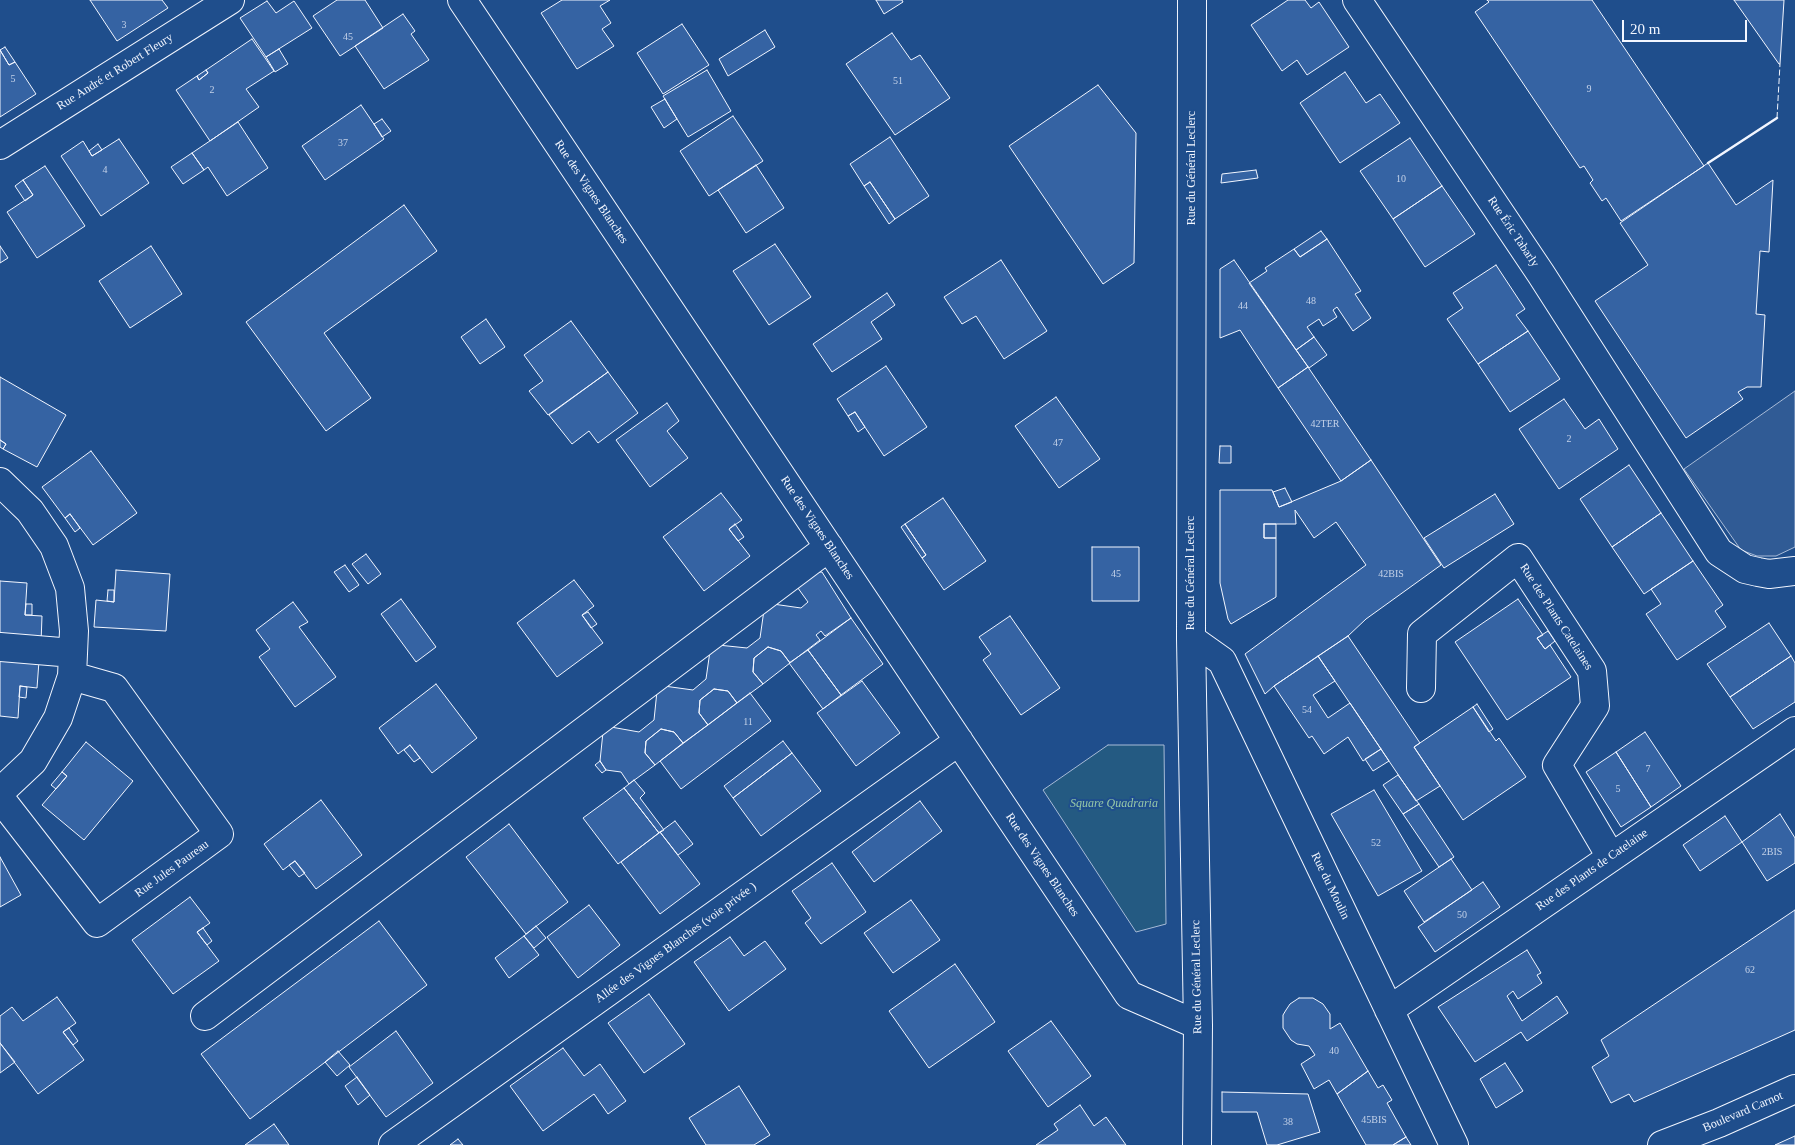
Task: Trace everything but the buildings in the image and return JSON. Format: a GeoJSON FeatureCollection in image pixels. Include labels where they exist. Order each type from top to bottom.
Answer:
{"type":"FeatureCollection","features":[{"type":"Feature","properties":{"kind":"street","name":"Rue André et Robert Fleury"},"geometry":{"type":"LineString","coordinates":[[0,145],[230,0]]}},
{"type":"Feature","properties":{"kind":"street","name":"Rue des Vignes Blanches"},"geometry":{"type":"LineString","coordinates":[[462,0],[1129,995],[1198,1025]]}},
{"type":"Feature","properties":{"kind":"street","name":"Rue du Général Leclerc"},"geometry":{"type":"LineString","coordinates":[[1192,0],[1191,639],[1198,1025],[1197,1145]]}},
{"type":"Feature","properties":{"kind":"street","name":"Rue Éric Tabarly"},"geometry":{"type":"LineString","coordinates":[[1357,0],[1541,274],[1719,552],[1745,569],[1769,574],[1795,571]]}},
{"type":"Feature","properties":{"kind":"street"},"geometry":{"type":"LineString","coordinates":[[0,482],[30,510],[54,546],[70,588],[74,631],[72,664],[58,718],[33,761],[0,792]]}},
{"type":"Feature","properties":{"kind":"street"},"geometry":{"type":"LineString","coordinates":[[205,1016],[830,547]]}},
{"type":"Feature","properties":{"kind":"street","name":"Rue des Plants Catelaines"},"geometry":{"type":"LineString","coordinates":[[1421,688],[1422,634],[1518,558],[1592,671],[1595,706],[1557,765],[1611,857]]}},
{"type":"Feature","properties":{"kind":"street","name":"Rue du Moulin"},"geometry":{"type":"LineString","coordinates":[[1191,639],[1222,661],[1454,1145]]}},
{"type":"Feature","properties":{"kind":"street"},"geometry":{"type":"LineString","coordinates":[[0,647],[72,664]]}},
{"type":"Feature","properties":{"kind":"street","name":"Rue Jules Paureau"},"geometry":{"type":"LineString","coordinates":[[0,798],[98,923],[219,834],[114,688],[72,664]]}},
{"type":"Feature","properties":{"kind":"street","name":"Rue des Plants de Catelaine"},"geometry":{"type":"LineString","coordinates":[[1389,1010],[1795,731]]}},
{"type":"Feature","properties":{"kind":"street","name":"Allée des Vignes Blanches (voie privée )"},"geometry":{"type":"LineString","coordinates":[[392,1145],[959,741]]}},
{"type":"Feature","properties":{"kind":"street","name":"Boulevard Carnot"},"geometry":{"type":"LineString","coordinates":[[1662,1145],[1719,1123],[1795,1089]]}},
{"type":"Feature","properties":{"kind":"green space","name":"Square Quadraria"},"geometry":{"type":"Polygon","coordinates":[[[1108,745],[1164,745],[1166,924],[1136,932],[1043,790],[1108,745]]]}},
{"type":"Feature","properties":{"kind":"shaded area"},"geometry":{"type":"Polygon","coordinates":[[[1795,391],[1795,547],[1776,556],[1757,556],[1741,550],[1684,469],[1795,391]]]}},
{"type":"Feature","properties":{"kind":"fence"},"geometry":{"type":"LineString","coordinates":[[1777,118],[1780,64]]}},
{"type":"Feature","properties":{"kind":"wall"},"geometry":{"type":"LineString","coordinates":[[1708,163],[1777,118]]}}]}
